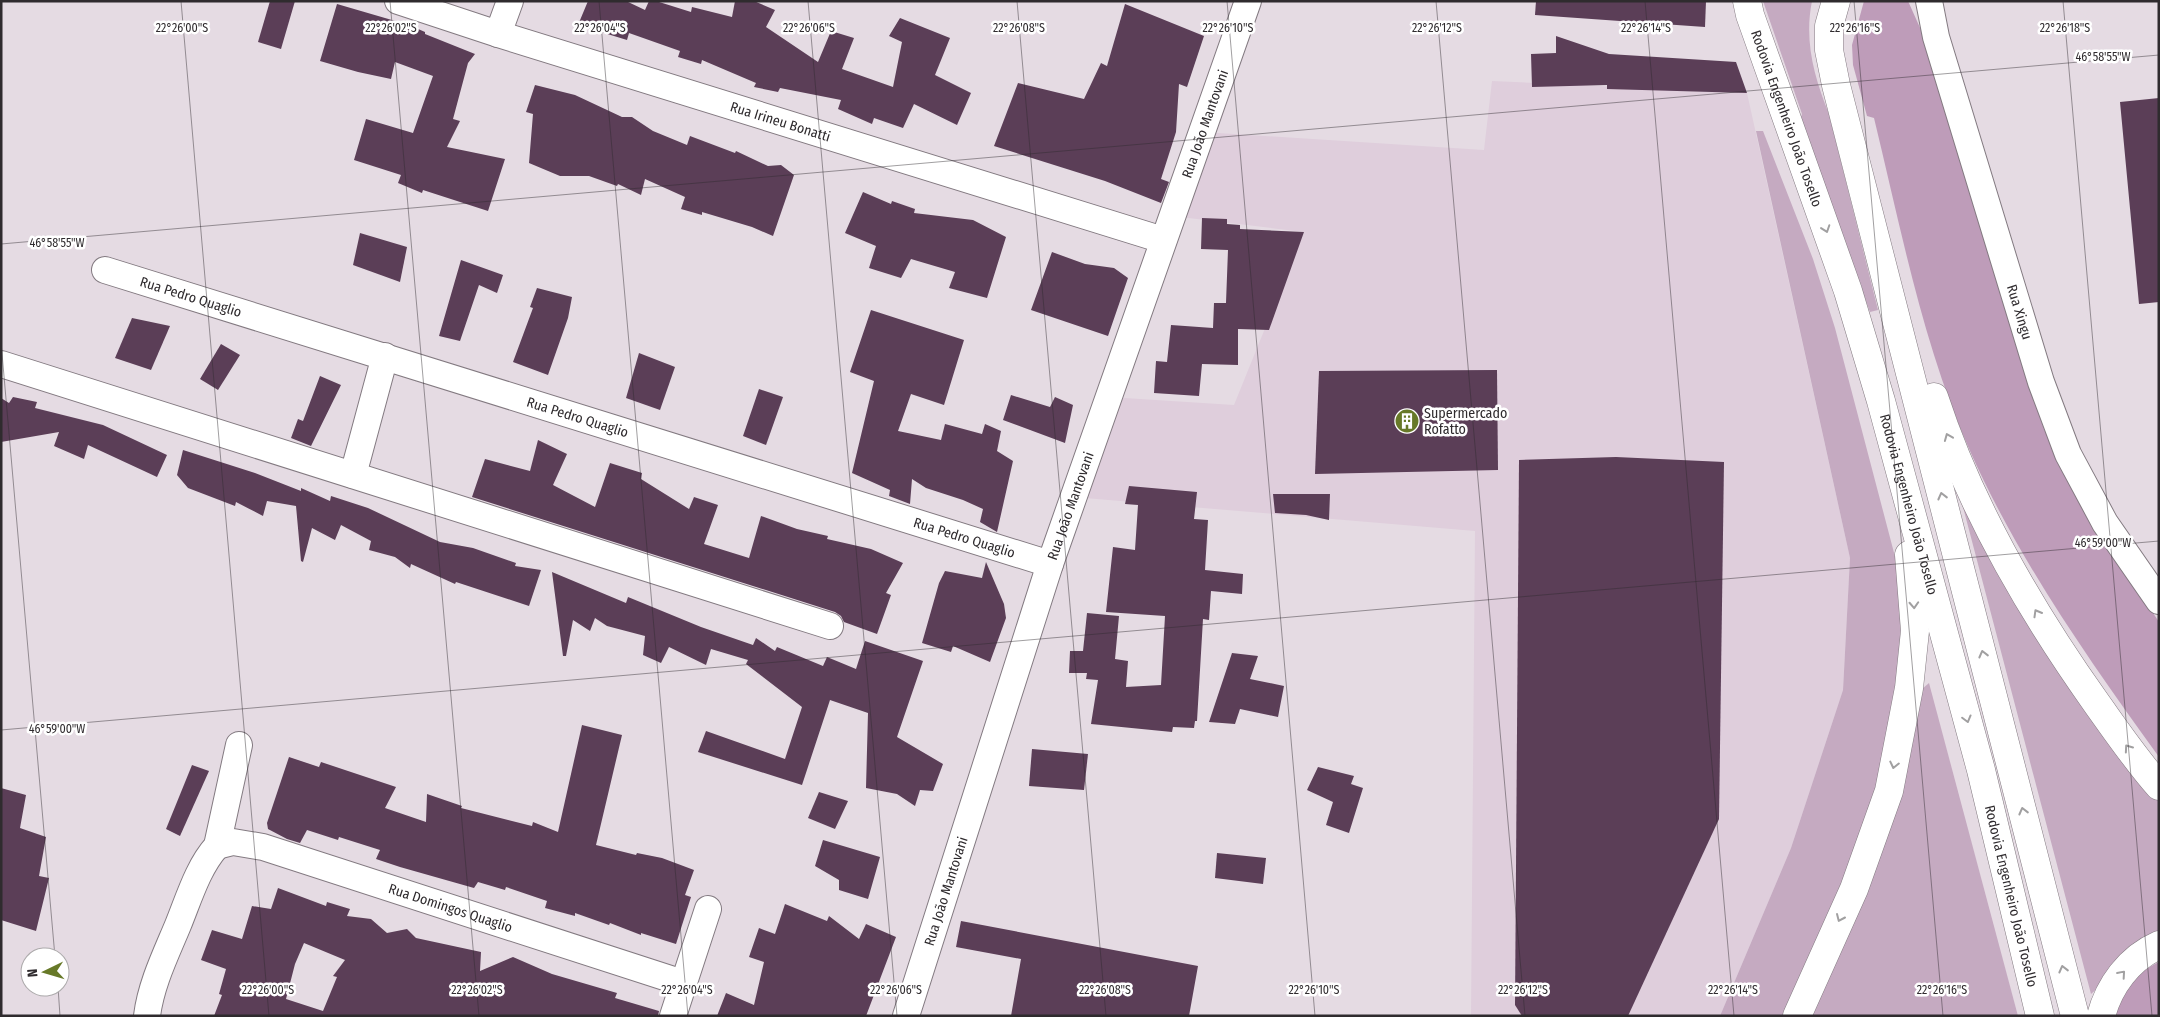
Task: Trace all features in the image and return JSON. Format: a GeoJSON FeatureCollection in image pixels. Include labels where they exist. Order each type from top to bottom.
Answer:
{"type":"FeatureCollection","features":[{"type":"Feature","properties":{"kind":"highway","name":"Rodovia Engenheiro João Tosello"},"geometry":{"type":"LineString","coordinates":[[1747,1],[1750,15],[1848,292],[1881,401],[1981,770],[2040,1016]]}},
{"type":"Feature","properties":{"kind":"highway"},"geometry":{"type":"LineString","coordinates":[[1836,1],[1829,26],[1829,50],[1836,84],[2075,1016]]}},
{"type":"Feature","properties":{"kind":"highway"},"geometry":{"type":"LineString","coordinates":[[1856,160],[1946,435],[1986,520],[2042,623],[2139,764],[2159,786]]}},
{"type":"Feature","properties":{"kind":"highway"},"geometry":{"type":"LineString","coordinates":[[1797,1016],[1854,889],[1872,841],[1889,791],[1910,688],[1915,631],[1912,585],[1906,534],[1881,401]]}},
{"type":"Feature","properties":{"kind":"highway"},"geometry":{"type":"LineString","coordinates":[[2101,1016],[2106,998],[2118,979],[2133,962],[2159,946]]}},
{"type":"Feature","properties":{"kind":"street","name":"Rua Irineu Bonatti"},"geometry":{"type":"LineString","coordinates":[[398,1],[498,34],[1163,240]]}},
{"type":"Feature","properties":{"kind":"street"},"geometry":{"type":"LineString","coordinates":[[498,34],[510,1]]}},
{"type":"Feature","properties":{"kind":"street","name":"Rua João Mantovani"},"geometry":{"type":"LineString","coordinates":[[906,1016],[1050,564],[1248,1]]}},
{"type":"Feature","properties":{"kind":"street","name":"Rua Xingu"},"geometry":{"type":"LineString","coordinates":[[1929,1],[1936,37],[2030,345],[2068,454],[2106,523],[2159,601]]}},
{"type":"Feature","properties":{"kind":"street","name":"Rua Pedro Quaglio"},"geometry":{"type":"LineString","coordinates":[[105,270],[1050,564]]}},
{"type":"Feature","properties":{"kind":"street"},"geometry":{"type":"LineString","coordinates":[[353,476],[386,356]]}},
{"type":"Feature","properties":{"kind":"street"},"geometry":{"type":"LineString","coordinates":[[1,364],[830,626]]}},
{"type":"Feature","properties":{"kind":"street"},"geometry":{"type":"LineString","coordinates":[[147,1016],[153,988],[199,875],[209,856],[217,846],[239,745]]}},
{"type":"Feature","properties":{"kind":"street","name":"Rua Domingos Quaglio"},"geometry":{"type":"LineString","coordinates":[[217,846],[233,842],[263,847],[682,983]]}},
{"type":"Feature","properties":{"kind":"street"},"geometry":{"type":"LineString","coordinates":[[673,1016],[682,983],[708,909]]}},
{"type":"Feature","properties":{"kind":"shaded area"},"geometry":{"type":"Polygon","coordinates":[[[1763,1],[1812,1],[1809,30],[1812,59],[1829,114],[1878,310],[1870,312],[1800,120],[1802,114],[1763,1]]]}},
{"type":"Feature","properties":{"kind":"shaded area"},"geometry":{"type":"Polygon","coordinates":[[[1864,1],[1908,1],[1921,30],[2023,367],[2044,429],[2075,494],[2159,622],[2159,757],[2081,647],[2033,571],[1989,492],[1953,411],[1926,329],[1874,118],[1867,116],[1853,65],[1852,45],[1864,1]]]}},
{"type":"Feature","properties":{"kind":"shaded area"},"geometry":{"type":"Polygon","coordinates":[[[1492,81],[1747,93],[1850,558],[1843,690],[1791,848],[1720,1016],[1471,1016],[1475,531],[1073,497],[1109,397],[1234,405],[1304,232],[1172,216],[1202,132],[1484,150],[1492,81]]]}},
{"type":"Feature","properties":{"kind":"shaded area"},"geometry":{"type":"Polygon","coordinates":[[[1756,131],[1763,131],[1813,259],[1835,328],[1898,568],[1901,605],[1900,661],[1891,729],[1867,824],[1784,1016],[1720,1016],[1791,848],[1843,690],[1850,558],[1756,131]]]}},
{"type":"Feature","properties":{"kind":"shaded area"},"geometry":{"type":"Polygon","coordinates":[[[1958,488],[2123,757],[2159,802],[2159,934],[2091,994],[1958,488]]]}},
{"type":"Feature","properties":{"kind":"shaded area"},"geometry":{"type":"Polygon","coordinates":[[[1929,683],[2018,1016],[1810,1016],[1921,690],[1929,683]]]}},
{"type":"Feature","properties":{"kind":"shaded area"},"geometry":{"type":"Polygon","coordinates":[[[2159,962],[2159,1016],[2114,1016],[2120,999],[2130,984],[2144,971],[2159,962]]]}},
{"type":"Feature","properties":{"kind":"building"},"geometry":{"type":"Polygon","coordinates":[[[270,1],[295,1],[281,49],[258,42],[270,1]]]}},
{"type":"Feature","properties":{"kind":"building"},"geometry":{"type":"Polygon","coordinates":[[[588,1],[626,1],[645,10],[649,1],[656,1],[691,12],[692,7],[732,17],[735,1],[754,1],[775,10],[766,27],[818,62],[831,31],[854,38],[842,69],[893,87],[902,42],[889,36],[900,18],[950,38],[935,75],[971,93],[957,125],[914,104],[903,128],[874,118],[872,124],[838,109],[841,100],[780,88],[778,92],[754,87],[756,83],[702,60],[701,64],[678,57],[680,51],[629,33],[627,40],[578,25],[588,1]]]}},
{"type":"Feature","properties":{"kind":"building"},"geometry":{"type":"Polygon","coordinates":[[[1536,1],[1706,1],[1705,27],[1535,15],[1536,1]]]}},
{"type":"Feature","properties":{"kind":"building"},"geometry":{"type":"Polygon","coordinates":[[[337,4],[409,25],[425,32],[425,34],[475,54],[468,63],[453,119],[460,121],[447,147],[505,159],[488,211],[423,190],[422,193],[398,183],[401,175],[354,160],[366,119],[413,133],[433,76],[395,62],[391,79],[320,61],[337,4]]]}},
{"type":"Feature","properties":{"kind":"building"},"geometry":{"type":"Polygon","coordinates":[[[1125,4],[1204,36],[1187,87],[1179,84],[1176,132],[1161,179],[1169,182],[1161,203],[1105,181],[994,146],[1018,83],[1084,99],[1101,63],[1107,66],[1125,4]]]}},
{"type":"Feature","properties":{"kind":"building"},"geometry":{"type":"Polygon","coordinates":[[[1556,36],[1609,54],[1736,62],[1747,93],[1607,89],[1607,85],[1532,87],[1531,54],[1556,53],[1556,36]]]}},
{"type":"Feature","properties":{"kind":"building"},"geometry":{"type":"Polygon","coordinates":[[[535,85],[575,95],[622,117],[632,117],[653,131],[687,145],[690,136],[735,153],[736,151],[768,166],[781,165],[794,175],[773,236],[752,227],[702,212],[702,215],[681,209],[685,197],[645,179],[641,195],[618,184],[617,186],[589,176],[560,176],[529,163],[533,114],[526,112],[535,85]]]}},
{"type":"Feature","properties":{"kind":"building"},"geometry":{"type":"Polygon","coordinates":[[[2159,98],[2159,302],[2139,304],[2120,102],[2159,98]]]}},
{"type":"Feature","properties":{"kind":"building"},"geometry":{"type":"Polygon","coordinates":[[[863,192],[891,204],[892,201],[915,209],[914,213],[973,220],[1006,237],[987,298],[949,288],[955,272],[911,259],[901,278],[869,268],[876,246],[845,233],[863,192]]]}},
{"type":"Feature","properties":{"kind":"building"},"geometry":{"type":"Polygon","coordinates":[[[1202,218],[1227,219],[1227,224],[1240,225],[1240,229],[1304,232],[1269,330],[1238,329],[1238,365],[1202,364],[1199,396],[1154,393],[1156,361],[1167,362],[1171,325],[1213,328],[1214,303],[1226,303],[1228,250],[1201,249],[1202,218]]]}},
{"type":"Feature","properties":{"kind":"building"},"geometry":{"type":"Polygon","coordinates":[[[360,233],[407,247],[400,282],[353,265],[360,233]]]}},
{"type":"Feature","properties":{"kind":"building"},"geometry":{"type":"Polygon","coordinates":[[[1052,252],[1085,264],[1114,268],[1128,278],[1108,336],[1031,310],[1052,252]]]}},
{"type":"Feature","properties":{"kind":"building"},"geometry":{"type":"Polygon","coordinates":[[[461,260],[503,275],[497,293],[479,285],[460,341],[439,336],[461,260]]]}},
{"type":"Feature","properties":{"kind":"building"},"geometry":{"type":"Polygon","coordinates":[[[537,288],[572,297],[568,318],[548,375],[513,362],[533,308],[530,307],[537,288]]]}},
{"type":"Feature","properties":{"kind":"building"},"geometry":{"type":"Polygon","coordinates":[[[871,310],[964,340],[944,405],[911,394],[898,431],[941,440],[945,424],[982,434],[985,424],[1001,431],[997,451],[1013,461],[997,532],[980,522],[983,509],[963,500],[926,488],[912,479],[910,504],[889,496],[890,490],[852,473],[874,381],[850,372],[871,310]]]}},
{"type":"Feature","properties":{"kind":"building"},"geometry":{"type":"Polygon","coordinates":[[[132,318],[170,326],[151,370],[115,358],[132,318]]]}},
{"type":"Feature","properties":{"kind":"building"},"geometry":{"type":"Polygon","coordinates":[[[221,344],[240,355],[218,390],[200,379],[221,344]]]}},
{"type":"Feature","properties":{"kind":"building"},"geometry":{"type":"Polygon","coordinates":[[[639,353],[675,367],[660,410],[626,398],[639,353]]]}},
{"type":"Feature","properties":{"kind":"building","name":"Supermercado Rofatto"},"geometry":{"type":"Polygon","coordinates":[[[1497,370],[1498,470],[1315,474],[1319,371],[1497,370]]]}},
{"type":"Feature","properties":{"kind":"building"},"geometry":{"type":"Polygon","coordinates":[[[320,376],[341,385],[311,446],[291,438],[298,419],[303,421],[320,376]]]}},
{"type":"Feature","properties":{"kind":"building"},"geometry":{"type":"Polygon","coordinates":[[[759,389],[783,397],[766,445],[743,436],[759,389]]]}},
{"type":"Feature","properties":{"kind":"building"},"geometry":{"type":"Polygon","coordinates":[[[1011,395],[1050,407],[1055,397],[1073,405],[1065,443],[1003,420],[1011,395]]]}},
{"type":"Feature","properties":{"kind":"building"},"geometry":{"type":"Polygon","coordinates":[[[13,397],[37,402],[35,408],[103,425],[167,455],[157,477],[88,445],[84,459],[54,446],[59,432],[1,442],[1,398],[9,403],[13,397]]]}},
{"type":"Feature","properties":{"kind":"building"},"geometry":{"type":"Polygon","coordinates":[[[538,440],[567,454],[553,485],[595,507],[610,463],[642,473],[641,479],[689,509],[694,497],[718,505],[704,544],[749,558],[761,516],[797,529],[828,536],[827,539],[871,549],[903,563],[886,593],[891,595],[877,634],[844,622],[841,616],[835,612],[472,497],[485,459],[530,471],[538,440]]]}},
{"type":"Feature","properties":{"kind":"building"},"geometry":{"type":"Polygon","coordinates":[[[183,450],[255,473],[301,491],[301,488],[330,501],[331,496],[368,508],[440,542],[473,548],[516,563],[515,566],[541,570],[529,606],[456,582],[455,584],[411,564],[410,568],[395,557],[369,550],[371,541],[341,525],[335,540],[312,528],[303,562],[301,561],[296,506],[267,501],[263,516],[236,502],[235,506],[188,488],[177,475],[183,450]]]}},
{"type":"Feature","properties":{"kind":"building"},"geometry":{"type":"Polygon","coordinates":[[[1616,457],[1724,462],[1719,819],[1628,1016],[1522,1016],[1515,1005],[1519,460],[1616,457]]]}},
{"type":"Feature","properties":{"kind":"building"},"geometry":{"type":"Polygon","coordinates":[[[1129,486],[1197,492],[1194,519],[1208,520],[1205,570],[1243,574],[1242,594],[1211,591],[1209,620],[1203,619],[1197,721],[1195,721],[1194,728],[1173,727],[1172,732],[1091,724],[1098,680],[1086,679],[1087,673],[1069,673],[1070,651],[1083,651],[1087,613],[1119,616],[1115,659],[1128,661],[1126,687],[1161,685],[1165,616],[1106,612],[1113,547],[1135,550],[1138,505],[1125,504],[1129,486]]]}},
{"type":"Feature","properties":{"kind":"building"},"geometry":{"type":"Polygon","coordinates":[[[1273,494],[1330,494],[1329,520],[1306,515],[1275,513],[1273,494]]]}},
{"type":"Feature","properties":{"kind":"building"},"geometry":{"type":"Polygon","coordinates":[[[986,562],[1004,604],[1006,618],[990,662],[953,646],[951,652],[922,643],[939,583],[945,571],[982,578],[986,562]]]}},
{"type":"Feature","properties":{"kind":"building"},"geometry":{"type":"Polygon","coordinates":[[[552,572],[626,603],[628,597],[701,627],[753,645],[756,638],[775,651],[777,647],[823,666],[827,657],[856,669],[865,641],[923,661],[897,737],[943,764],[933,791],[920,790],[915,806],[897,794],[866,788],[868,713],[830,700],[802,785],[698,752],[706,731],[785,759],[802,707],[746,664],[748,660],[711,649],[706,665],[669,647],[661,663],[643,655],[645,636],[607,626],[595,618],[590,631],[573,620],[566,656],[563,656],[552,572]]]}},
{"type":"Feature","properties":{"kind":"building"},"geometry":{"type":"Polygon","coordinates":[[[1232,653],[1258,656],[1250,679],[1284,686],[1278,717],[1240,709],[1235,724],[1209,722],[1232,653]]]}},
{"type":"Feature","properties":{"kind":"building"},"geometry":{"type":"Polygon","coordinates":[[[582,725],[622,735],[596,845],[636,855],[637,853],[662,858],[694,870],[685,895],[691,897],[676,944],[641,933],[641,935],[610,923],[609,925],[575,913],[575,916],[545,908],[547,901],[506,887],[505,890],[478,882],[474,888],[400,867],[376,859],[380,850],[339,837],[338,840],[307,830],[300,843],[287,839],[268,829],[267,823],[289,757],[319,767],[321,762],[396,787],[385,808],[426,822],[427,794],[462,806],[461,808],[532,826],[533,822],[558,832],[582,725]]]}},
{"type":"Feature","properties":{"kind":"building"},"geometry":{"type":"Polygon","coordinates":[[[1032,749],[1088,754],[1084,790],[1029,786],[1032,749]]]}},
{"type":"Feature","properties":{"kind":"building"},"geometry":{"type":"Polygon","coordinates":[[[192,765],[209,771],[180,836],[166,829],[192,765]]]}},
{"type":"Feature","properties":{"kind":"building"},"geometry":{"type":"Polygon","coordinates":[[[1318,767],[1354,776],[1351,784],[1363,788],[1349,833],[1326,825],[1333,802],[1307,790],[1318,767]]]}},
{"type":"Feature","properties":{"kind":"building"},"geometry":{"type":"Polygon","coordinates":[[[1,788],[26,795],[20,828],[46,837],[39,876],[49,878],[36,931],[1,920],[1,788]]]}},
{"type":"Feature","properties":{"kind":"building"},"geometry":{"type":"Polygon","coordinates":[[[819,792],[848,801],[835,829],[808,818],[819,792]]]}},
{"type":"Feature","properties":{"kind":"building"},"geometry":{"type":"Polygon","coordinates":[[[823,840],[880,857],[868,899],[839,890],[839,880],[815,866],[823,840]]]}},
{"type":"Feature","properties":{"kind":"building"},"geometry":{"type":"Polygon","coordinates":[[[1217,853],[1266,858],[1263,884],[1215,878],[1217,853]]]}},
{"type":"Feature","properties":{"kind":"building"},"geometry":{"type":"Polygon","coordinates":[[[278,888],[326,906],[327,902],[350,909],[347,916],[371,919],[387,933],[407,929],[416,938],[481,952],[480,971],[513,957],[552,974],[617,993],[615,998],[659,1011],[658,1016],[214,1016],[222,995],[219,994],[226,969],[201,960],[212,930],[242,939],[252,906],[271,909],[278,888]],[[304,943],[295,964],[286,999],[323,1011],[337,977],[333,976],[345,960],[304,943]]]}},
{"type":"Feature","properties":{"kind":"building"},"geometry":{"type":"Polygon","coordinates":[[[785,904],[827,921],[829,916],[859,939],[866,924],[896,937],[866,1016],[717,1016],[726,993],[754,1005],[764,962],[749,957],[759,928],[775,934],[785,904]]]}},
{"type":"Feature","properties":{"kind":"building"},"geometry":{"type":"Polygon","coordinates":[[[961,921],[1198,966],[1189,1016],[1011,1016],[1021,959],[956,947],[961,921]]]}},
{"type":"Feature","properties":{"kind":"place","name":"Supermercado Rofatto"},"geometry":{"type":"Point","coordinates":[1407,421]}}]}
